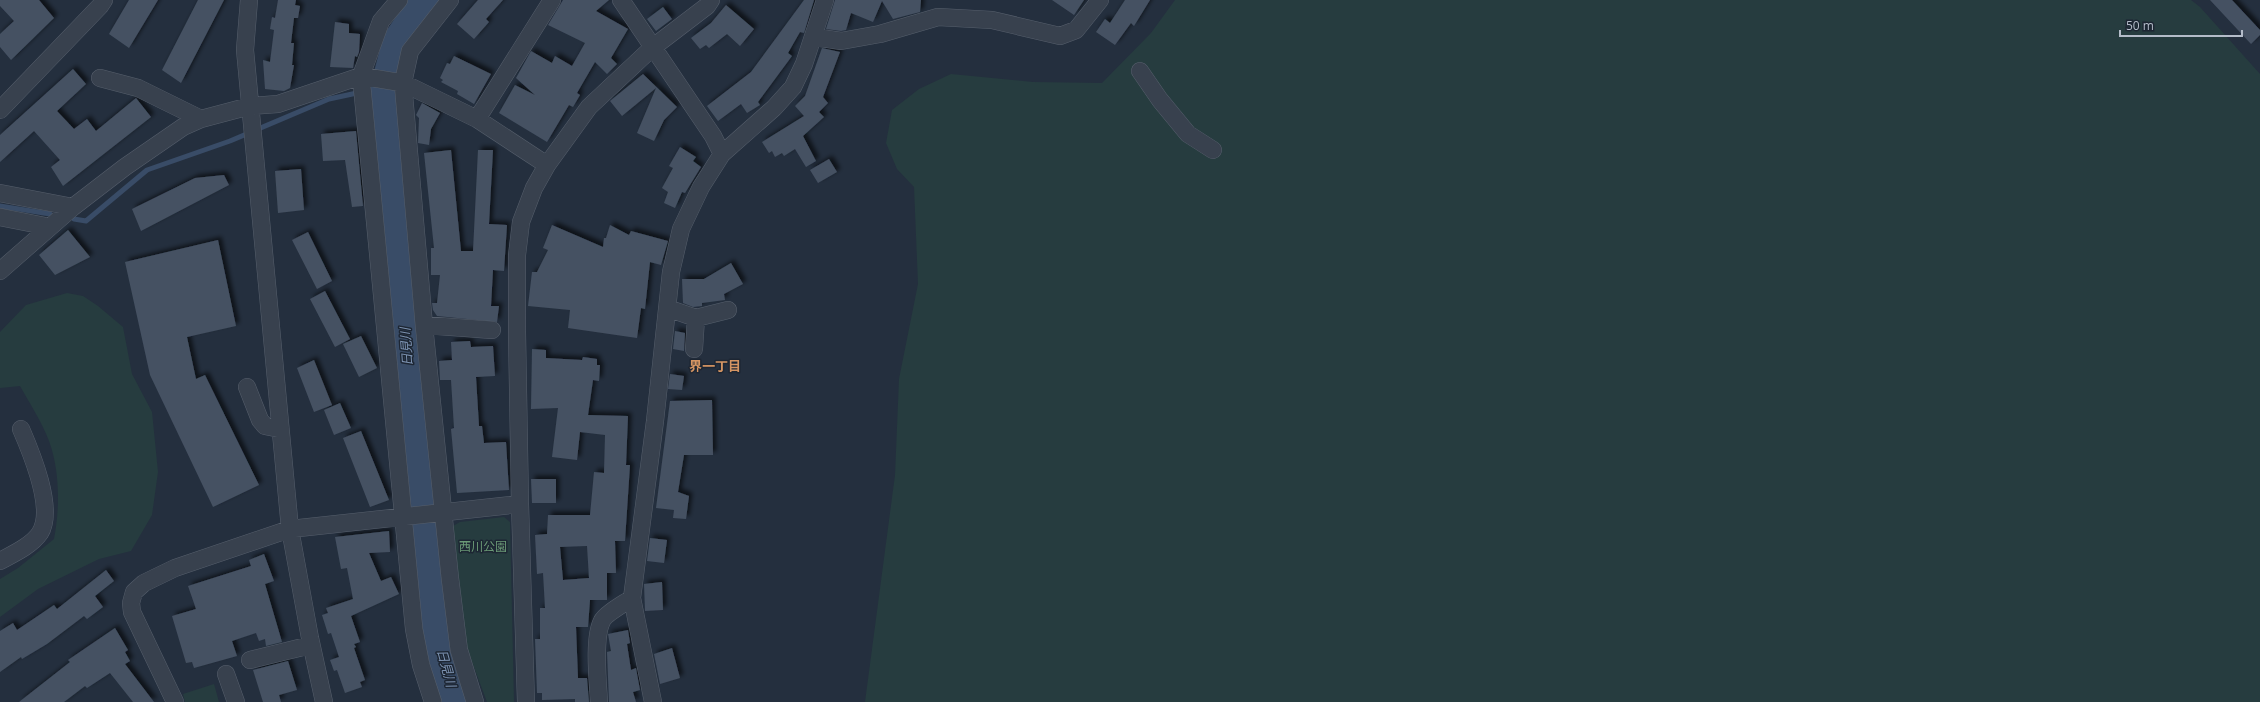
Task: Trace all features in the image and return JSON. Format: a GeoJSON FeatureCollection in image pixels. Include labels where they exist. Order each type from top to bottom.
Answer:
{"type":"FeatureCollection","features":[{"type":"Feature","properties":{"kind":"street"},"geometry":{"type":"LineString","coordinates":[[0,110],[100,6],[104,0]]}},
{"type":"Feature","properties":{"kind":"street"},"geometry":{"type":"LineString","coordinates":[[249,0],[245,50],[290,529],[311,645],[324,702]]}},
{"type":"Feature","properties":{"kind":"street"},"geometry":{"type":"LineString","coordinates":[[399,0],[381,21],[361,79],[402,518],[414,629],[421,665],[433,702]]}},
{"type":"Feature","properties":{"kind":"street"},"geometry":{"type":"LineString","coordinates":[[450,0],[410,51],[403,83],[424,325],[459,650],[475,702]]}},
{"type":"Feature","properties":{"kind":"street"},"geometry":{"type":"LineString","coordinates":[[477,119],[552,0]]}},
{"type":"Feature","properties":{"kind":"street"},"geometry":{"type":"LineString","coordinates":[[621,0],[652,48],[713,136],[722,154]]}},
{"type":"Feature","properties":{"kind":"street"},"geometry":{"type":"LineString","coordinates":[[526,702],[520,504],[518,255],[521,222],[534,188],[547,165],[588,107],[652,48],[707,6],[711,0]]}},
{"type":"Feature","properties":{"kind":"street"},"geometry":{"type":"LineString","coordinates":[[653,702],[632,598],[655,421],[671,272],[682,229],[701,187],[722,154],[774,108],[793,87],[814,38],[825,0]]}},
{"type":"Feature","properties":{"kind":"street"},"geometry":{"type":"LineString","coordinates":[[814,38],[841,41],[880,34],[938,17],[992,20],[1060,36],[1076,30],[1100,0]]}},
{"type":"Feature","properties":{"kind":"street"},"geometry":{"type":"LineString","coordinates":[[1140,71],[1160,100],[1188,134],[1213,150]]}},
{"type":"Feature","properties":{"kind":"street"},"geometry":{"type":"LineString","coordinates":[[100,78],[138,88],[201,119]]}},
{"type":"Feature","properties":{"kind":"street"},"geometry":{"type":"LineString","coordinates":[[0,271],[73,207],[125,167],[183,127],[201,119],[251,113],[361,79],[403,83],[477,119],[547,165]]}},
{"type":"Feature","properties":{"kind":"street"},"geometry":{"type":"LineString","coordinates":[[0,193],[73,207]]}},
{"type":"Feature","properties":{"kind":"street"},"geometry":{"type":"LineString","coordinates":[[0,217],[50,227]]}},
{"type":"Feature","properties":{"kind":"street"},"geometry":{"type":"LineString","coordinates":[[667,308],[696,318],[728,310]]}},
{"type":"Feature","properties":{"kind":"street"},"geometry":{"type":"LineString","coordinates":[[694,349],[696,318]]}},
{"type":"Feature","properties":{"kind":"street"},"geometry":{"type":"LineString","coordinates":[[424,325],[492,330]]}},
{"type":"Feature","properties":{"kind":"street"},"geometry":{"type":"LineString","coordinates":[[248,387],[260,420],[265,426],[280,429]]}},
{"type":"Feature","properties":{"kind":"street"},"geometry":{"type":"LineString","coordinates":[[0,561],[32,541],[41,532],[45,500],[42,487],[21,429]]}},
{"type":"Feature","properties":{"kind":"street"},"geometry":{"type":"LineString","coordinates":[[175,702],[132,612],[131,603],[134,592],[144,583],[175,568],[290,529],[520,504]]}},
{"type":"Feature","properties":{"kind":"street"},"geometry":{"type":"LineString","coordinates":[[599,702],[597,670],[598,633],[602,620],[632,598]]}},
{"type":"Feature","properties":{"kind":"street"},"geometry":{"type":"LineString","coordinates":[[250,660],[311,645]]}},
{"type":"Feature","properties":{"kind":"street"},"geometry":{"type":"LineString","coordinates":[[226,674],[236,702]]}},
{"type":"Feature","properties":{"kind":"green space"},"geometry":{"type":"Polygon","coordinates":[[[1175,0],[2191,0],[2200,7],[2260,74],[2260,702],[865,702],[895,475],[899,379],[918,284],[914,187],[897,169],[886,143],[892,110],[919,89],[951,74],[1033,82],[1102,83],[1151,33],[1175,0]]]}},
{"type":"Feature","properties":{"kind":"green space"},"geometry":{"type":"Polygon","coordinates":[[[67,293],[83,296],[98,306],[123,327],[132,374],[152,412],[158,472],[152,515],[131,551],[99,559],[38,589],[0,617],[0,579],[18,568],[54,539],[58,490],[53,453],[36,413],[20,386],[0,388],[0,332],[26,305],[67,293]]]}},
{"type":"Feature","properties":{"kind":"green space","name":"西川公園"},"geometry":{"type":"Polygon","coordinates":[[[504,517],[510,522],[514,702],[487,702],[466,646],[453,526],[460,522],[504,517]]]}},
{"type":"Feature","properties":{"kind":"green space"},"geometry":{"type":"Polygon","coordinates":[[[214,684],[219,702],[185,702],[183,694],[214,684]]]}},
{"type":"Feature","properties":{"kind":"building"},"geometry":{"type":"Polygon","coordinates":[[[0,0],[39,0],[54,18],[11,60],[0,47],[0,34],[14,21],[0,6],[0,0]]]}},
{"type":"Feature","properties":{"kind":"building"},"geometry":{"type":"Polygon","coordinates":[[[129,0],[158,0],[129,48],[109,34],[129,0]]]}},
{"type":"Feature","properties":{"kind":"building"},"geometry":{"type":"Polygon","coordinates":[[[198,0],[224,0],[181,83],[162,70],[198,0]]]}},
{"type":"Feature","properties":{"kind":"building"},"geometry":{"type":"Polygon","coordinates":[[[278,0],[296,0],[295,5],[300,6],[298,18],[294,18],[291,43],[294,43],[292,65],[294,65],[290,88],[284,91],[265,89],[263,60],[270,62],[274,30],[270,29],[272,17],[275,18],[278,0]]]}},
{"type":"Feature","properties":{"kind":"building"},"geometry":{"type":"Polygon","coordinates":[[[478,0],[503,0],[486,19],[489,22],[474,39],[457,24],[478,0]]]}},
{"type":"Feature","properties":{"kind":"building"},"geometry":{"type":"Polygon","coordinates":[[[563,0],[609,0],[596,11],[628,29],[611,58],[617,64],[607,74],[595,62],[577,93],[580,95],[573,107],[569,105],[547,142],[499,113],[515,85],[535,95],[516,78],[531,51],[552,63],[555,56],[572,66],[585,43],[548,25],[563,0]]]}},
{"type":"Feature","properties":{"kind":"building"},"geometry":{"type":"Polygon","coordinates":[[[804,0],[814,0],[804,33],[800,32],[788,53],[792,56],[758,102],[760,105],[747,113],[741,104],[718,121],[707,106],[751,72],[804,0]]]}},
{"type":"Feature","properties":{"kind":"building"},"geometry":{"type":"Polygon","coordinates":[[[835,0],[921,0],[920,12],[893,19],[882,1],[873,22],[851,13],[846,30],[841,31],[826,29],[835,0]]]}},
{"type":"Feature","properties":{"kind":"building"},"geometry":{"type":"Polygon","coordinates":[[[1052,0],[1084,0],[1074,15],[1052,0]]]}},
{"type":"Feature","properties":{"kind":"building"},"geometry":{"type":"Polygon","coordinates":[[[1125,0],[1150,0],[1134,26],[1131,23],[1115,45],[1096,32],[1105,19],[1110,23],[1125,0]]]}},
{"type":"Feature","properties":{"kind":"building"},"geometry":{"type":"Polygon","coordinates":[[[2210,0],[2232,0],[2260,30],[2260,35],[2251,44],[2210,0]]]}},
{"type":"Feature","properties":{"kind":"building"},"geometry":{"type":"Polygon","coordinates":[[[726,5],[754,29],[740,46],[727,34],[709,48],[706,45],[700,49],[691,38],[711,23],[726,5]]]}},
{"type":"Feature","properties":{"kind":"building"},"geometry":{"type":"Polygon","coordinates":[[[663,7],[672,19],[656,31],[647,19],[663,7]]]}},
{"type":"Feature","properties":{"kind":"building"},"geometry":{"type":"Polygon","coordinates":[[[335,22],[349,24],[349,33],[360,34],[359,52],[357,57],[355,56],[353,68],[330,67],[335,22]]]}},
{"type":"Feature","properties":{"kind":"building"},"geometry":{"type":"Polygon","coordinates":[[[822,48],[840,52],[823,97],[828,103],[819,112],[824,117],[803,136],[816,161],[806,167],[795,149],[784,156],[782,153],[775,157],[772,151],[769,153],[762,142],[804,116],[795,106],[805,96],[822,48]]]}},
{"type":"Feature","properties":{"kind":"building"},"geometry":{"type":"Polygon","coordinates":[[[454,56],[491,74],[474,104],[457,94],[458,91],[441,82],[443,80],[440,78],[447,63],[450,64],[454,56]]]}},
{"type":"Feature","properties":{"kind":"building"},"geometry":{"type":"Polygon","coordinates":[[[73,69],[86,84],[57,111],[74,129],[87,119],[96,131],[136,98],[151,117],[63,186],[51,167],[60,160],[34,131],[0,162],[0,135],[73,69]]]}},
{"type":"Feature","properties":{"kind":"building"},"geometry":{"type":"Polygon","coordinates":[[[643,74],[677,107],[664,120],[654,141],[637,133],[656,88],[622,116],[610,101],[643,74]]]}},
{"type":"Feature","properties":{"kind":"building"},"geometry":{"type":"Polygon","coordinates":[[[422,103],[440,113],[431,129],[429,145],[418,143],[419,118],[416,115],[422,103]]]}},
{"type":"Feature","properties":{"kind":"building"},"geometry":{"type":"Polygon","coordinates":[[[356,131],[363,206],[352,207],[345,160],[323,161],[321,134],[356,131]]]}},
{"type":"Feature","properties":{"kind":"building"},"geometry":{"type":"Polygon","coordinates":[[[680,147],[696,157],[693,161],[701,167],[685,193],[682,192],[675,208],[664,203],[668,192],[662,188],[673,168],[669,166],[680,147]]]}},
{"type":"Feature","properties":{"kind":"building"},"geometry":{"type":"Polygon","coordinates":[[[451,150],[461,251],[473,251],[478,150],[493,150],[489,224],[507,225],[504,271],[493,270],[491,306],[499,306],[497,322],[437,316],[433,310],[432,303],[437,303],[440,275],[431,275],[431,248],[434,248],[424,153],[451,150]]]}},
{"type":"Feature","properties":{"kind":"building"},"geometry":{"type":"Polygon","coordinates":[[[829,159],[837,172],[818,183],[810,170],[829,159]]]}},
{"type":"Feature","properties":{"kind":"building"},"geometry":{"type":"Polygon","coordinates":[[[301,169],[304,210],[278,213],[275,171],[301,169]]]}},
{"type":"Feature","properties":{"kind":"building"},"geometry":{"type":"Polygon","coordinates":[[[224,175],[229,185],[141,231],[132,209],[195,178],[224,175]]]}},
{"type":"Feature","properties":{"kind":"building"},"geometry":{"type":"Polygon","coordinates":[[[552,225],[603,247],[604,238],[606,238],[610,225],[629,235],[631,231],[668,241],[661,265],[650,262],[645,309],[641,308],[637,338],[568,328],[570,310],[528,306],[532,272],[537,272],[548,250],[543,248],[552,225]]]}},
{"type":"Feature","properties":{"kind":"building"},"geometry":{"type":"Polygon","coordinates":[[[68,230],[90,257],[55,275],[39,255],[68,230]]]}},
{"type":"Feature","properties":{"kind":"building"},"geometry":{"type":"Polygon","coordinates":[[[308,232],[332,281],[317,289],[292,240],[308,232]]]}},
{"type":"Feature","properties":{"kind":"building"},"geometry":{"type":"Polygon","coordinates":[[[218,240],[236,326],[187,337],[196,379],[205,375],[259,485],[213,507],[150,375],[125,262],[218,240]]]}},
{"type":"Feature","properties":{"kind":"building"},"geometry":{"type":"Polygon","coordinates":[[[731,263],[743,284],[724,294],[725,300],[702,303],[702,306],[693,307],[683,303],[682,279],[704,279],[731,263]]]}},
{"type":"Feature","properties":{"kind":"building"},"geometry":{"type":"Polygon","coordinates":[[[325,291],[350,339],[335,347],[310,299],[325,291]]]}},
{"type":"Feature","properties":{"kind":"building"},"geometry":{"type":"Polygon","coordinates":[[[675,331],[685,333],[684,351],[673,349],[675,331]]]}},
{"type":"Feature","properties":{"kind":"building"},"geometry":{"type":"Polygon","coordinates":[[[361,336],[377,368],[359,377],[343,344],[361,336]]]}},
{"type":"Feature","properties":{"kind":"building"},"geometry":{"type":"Polygon","coordinates":[[[470,341],[471,347],[493,346],[495,376],[476,377],[479,426],[482,426],[484,443],[506,442],[509,490],[457,493],[451,429],[454,428],[451,380],[440,380],[439,361],[452,360],[451,342],[470,341]]]}},
{"type":"Feature","properties":{"kind":"building"},"geometry":{"type":"Polygon","coordinates":[[[532,349],[546,350],[546,358],[582,360],[583,357],[597,359],[597,365],[600,365],[599,381],[593,380],[588,415],[628,416],[626,465],[630,465],[625,541],[615,541],[616,573],[607,573],[607,600],[590,600],[588,627],[576,627],[578,678],[587,678],[589,702],[575,702],[575,699],[542,700],[542,693],[537,693],[535,639],[540,639],[540,608],[545,608],[543,573],[537,574],[535,535],[547,534],[548,515],[590,515],[594,472],[604,473],[605,435],[580,432],[577,460],[552,457],[558,408],[531,409],[532,349]],[[587,546],[560,547],[563,580],[589,578],[587,546]]]}},
{"type":"Feature","properties":{"kind":"building"},"geometry":{"type":"Polygon","coordinates":[[[314,360],[332,405],[314,412],[297,368],[314,360]]]}},
{"type":"Feature","properties":{"kind":"building"},"geometry":{"type":"Polygon","coordinates":[[[670,374],[684,376],[682,390],[668,389],[670,374]]]}},
{"type":"Feature","properties":{"kind":"building"},"geometry":{"type":"Polygon","coordinates":[[[712,400],[713,455],[684,455],[678,492],[689,496],[686,519],[673,518],[674,510],[656,508],[670,401],[712,400]]]}},
{"type":"Feature","properties":{"kind":"building"},"geometry":{"type":"Polygon","coordinates":[[[340,403],[351,428],[334,435],[324,410],[340,403]]]}},
{"type":"Feature","properties":{"kind":"building"},"geometry":{"type":"Polygon","coordinates":[[[361,431],[389,500],[370,507],[343,438],[361,431]]]}},
{"type":"Feature","properties":{"kind":"building"},"geometry":{"type":"Polygon","coordinates":[[[531,479],[556,479],[556,503],[532,503],[531,479]]]}},
{"type":"Feature","properties":{"kind":"building"},"geometry":{"type":"Polygon","coordinates":[[[389,531],[390,552],[369,553],[381,581],[391,577],[399,594],[351,616],[360,642],[354,644],[356,647],[354,648],[365,680],[360,682],[362,687],[345,693],[337,670],[334,671],[330,660],[339,657],[331,633],[328,634],[322,615],[328,613],[326,608],[353,599],[347,568],[341,569],[335,537],[389,531]]]}},
{"type":"Feature","properties":{"kind":"building"},"geometry":{"type":"Polygon","coordinates":[[[650,538],[667,540],[664,563],[647,561],[650,538]]]}},
{"type":"Feature","properties":{"kind":"building"},"geometry":{"type":"Polygon","coordinates":[[[264,554],[274,581],[265,584],[282,642],[266,646],[265,639],[259,641],[256,633],[232,641],[237,656],[194,668],[192,662],[186,663],[172,616],[196,609],[188,586],[251,566],[249,560],[264,554]]]}},
{"type":"Feature","properties":{"kind":"building"},"geometry":{"type":"Polygon","coordinates":[[[106,570],[114,581],[95,596],[103,607],[87,619],[84,616],[47,644],[22,659],[21,657],[0,672],[0,631],[13,623],[17,630],[54,605],[57,609],[106,570]]]}},
{"type":"Feature","properties":{"kind":"building"},"geometry":{"type":"Polygon","coordinates":[[[662,582],[663,610],[645,611],[644,584],[662,582]]]}},
{"type":"Feature","properties":{"kind":"building"},"geometry":{"type":"Polygon","coordinates":[[[115,628],[128,650],[125,652],[130,661],[125,664],[154,702],[133,702],[110,673],[87,688],[85,686],[64,702],[19,702],[70,662],[68,660],[115,628]]]}},
{"type":"Feature","properties":{"kind":"building"},"geometry":{"type":"Polygon","coordinates":[[[628,630],[630,643],[627,644],[631,670],[636,668],[640,690],[633,692],[636,702],[609,702],[607,652],[611,651],[608,634],[628,630]]]}},
{"type":"Feature","properties":{"kind":"building"},"geometry":{"type":"Polygon","coordinates":[[[672,648],[680,678],[660,684],[654,654],[672,648]]]}},
{"type":"Feature","properties":{"kind":"building"},"geometry":{"type":"Polygon","coordinates":[[[288,661],[297,690],[279,695],[281,702],[263,702],[253,670],[288,661]]]}},
{"type":"Feature","properties":{"kind":"waterway","name":"日見川"},"geometry":{"type":"LineString","coordinates":[[425,0],[397,41],[384,91],[402,272],[409,384],[435,626],[456,702]]}},
{"type":"Feature","properties":{"kind":"waterway"},"geometry":{"type":"LineString","coordinates":[[74,219],[86,221],[147,170],[230,141],[329,99],[371,90],[384,91]]}},
{"type":"Feature","properties":{"kind":"waterway"},"geometry":{"type":"LineString","coordinates":[[0,206],[50,214]]}},
{"type":"Feature","properties":{"kind":"district","name":"界一丁目"},"geometry":{"type":"Point","coordinates":[715,366]}}]}
